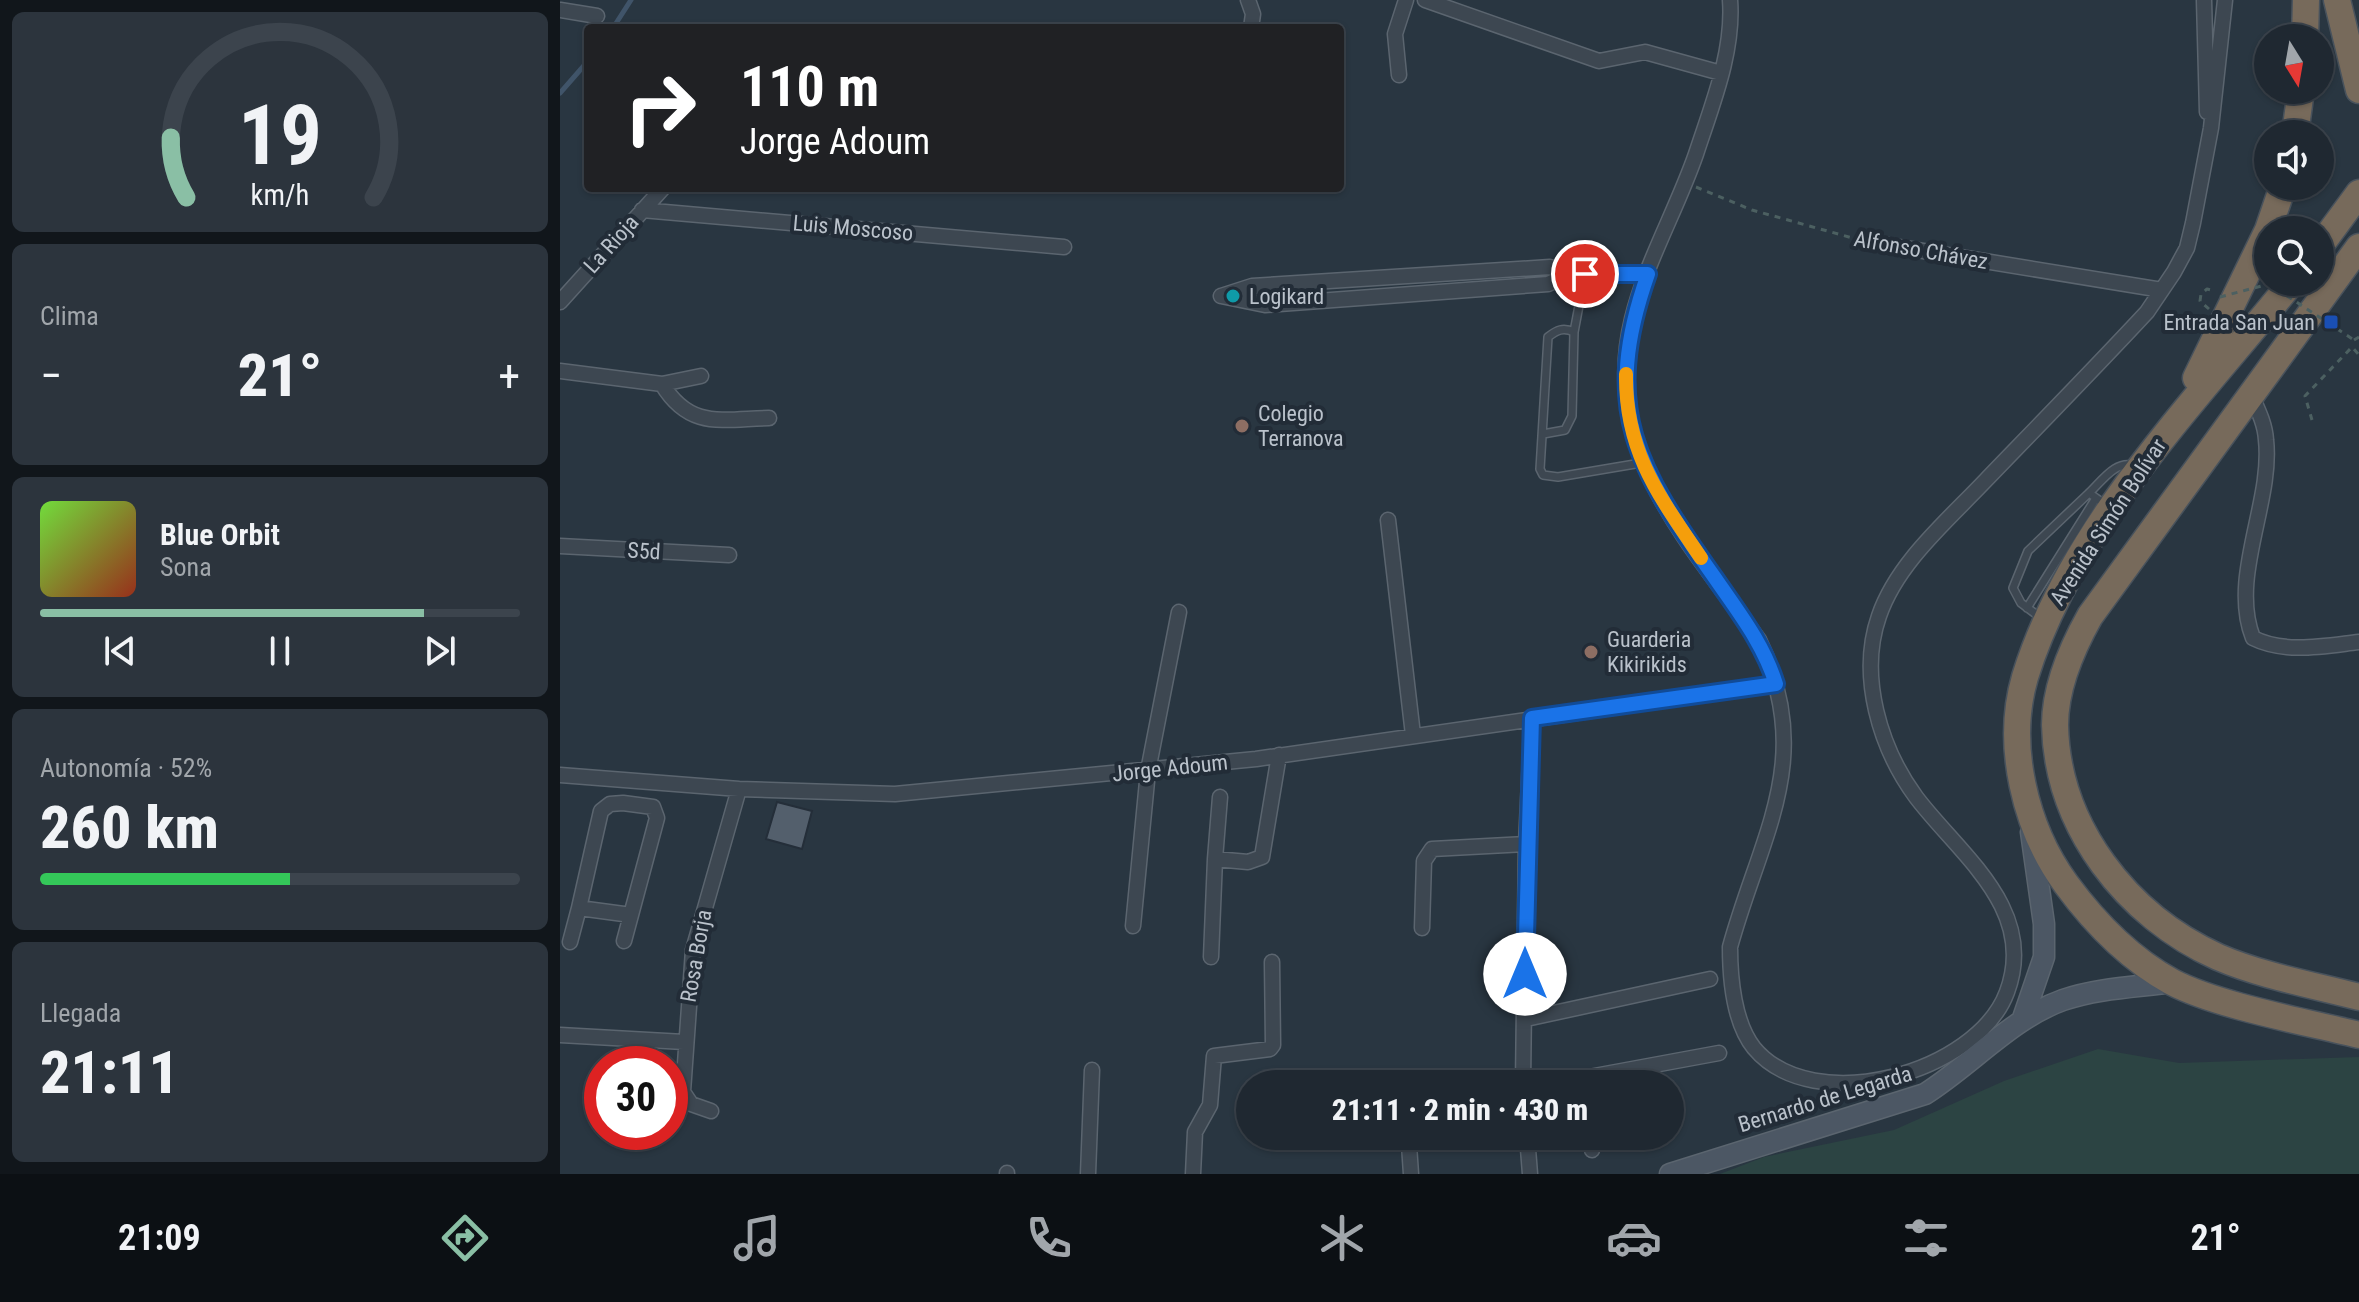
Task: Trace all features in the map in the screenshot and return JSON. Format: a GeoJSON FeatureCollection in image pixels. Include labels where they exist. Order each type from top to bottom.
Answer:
{"type":"FeatureCollection","features":[{"type":"Feature","properties":{"kind":"highway"},"geometry":{"type":"LineString","coordinates":[[2305,24],[2306,0]]}},
{"type":"Feature","properties":{"kind":"highway"},"geometry":{"type":"LineString","coordinates":[[2337,0],[2359,90]]}},
{"type":"Feature","properties":{"kind":"highway"},"geometry":{"type":"LineString","coordinates":[[2334,227],[2359,193]]}},
{"type":"Feature","properties":{"kind":"highway","name":"Avenida Simón Bolívar"},"geometry":{"type":"LineString","coordinates":[[2359,247],[2250,392],[2090,616],[2068,657],[2055,722],[2059,764],[2069,800],[2090,843],[2114,880],[2143,911],[2220,957],[2359,997]]}},
{"type":"Feature","properties":{"kind":"highway"},"geometry":{"type":"LineString","coordinates":[[2173,424],[2254,259]]}},
{"type":"Feature","properties":{"kind":"highway","name":"Avenida Simón Bolívar"},"geometry":{"type":"LineString","coordinates":[[2280,296],[2173,424],[2143,468],[2099,500],[2037,615],[2024,680],[2018,742],[2029,816],[2049,861],[2085,911],[2125,948],[2173,982],[2359,1035]]}},
{"type":"Feature","properties":{"kind":"street"},"geometry":{"type":"LineString","coordinates":[[1399,75],[1395,34],[1406,0]]}},
{"type":"Feature","properties":{"kind":"street"},"geometry":{"type":"LineString","coordinates":[[1425,0],[1599,61],[1645,52],[1721,73]]}},
{"type":"Feature","properties":{"kind":"street"},"geometry":{"type":"LineString","coordinates":[[1730,0],[1728,44],[1721,73],[1686,183],[1632,318],[1626,359],[1630,430],[1641,463],[1680,527],[1759,640],[1776,684],[1784,737],[1782,788],[1730,947],[1734,994],[1753,1047],[1770,1062],[1794,1073],[1819,1080],[1868,1082],[1920,1069],[1986,1040],[2013,974],[2010,927],[1990,884],[1956,840],[1918,799],[1890,750],[1873,696],[1872,665],[1878,617],[1891,590],[1924,545],[2124,336],[2162,290],[2187,248],[2211,128],[2225,0]]}},
{"type":"Feature","properties":{"kind":"street"},"geometry":{"type":"LineString","coordinates":[[2204,0],[2205,96],[2211,128]]}},
{"type":"Feature","properties":{"kind":"street"},"geometry":{"type":"LineString","coordinates":[[1249,1],[1251,24]]}},
{"type":"Feature","properties":{"kind":"street"},"geometry":{"type":"LineString","coordinates":[[560,10],[597,16]]}},
{"type":"Feature","properties":{"kind":"street","name":"La Rioja"},"geometry":{"type":"LineString","coordinates":[[560,302],[659,192]]}},
{"type":"Feature","properties":{"kind":"street","name":"Luis Moscoso"},"geometry":{"type":"LineString","coordinates":[[642,210],[1064,247]]}},
{"type":"Feature","properties":{"kind":"street","name":"Alfonso Chávez"},"geometry":{"type":"LineString","coordinates":[[1868,242],[2162,290]]}},
{"type":"Feature","properties":{"kind":"street"},"geometry":{"type":"LineString","coordinates":[[1578,274],[1548,284],[1265,305],[1221,296],[1252,286],[1550,267],[1578,274],[1648,274]]}},
{"type":"Feature","properties":{"kind":"street"},"geometry":{"type":"LineString","coordinates":[[1410,276],[1412,295]]}},
{"type":"Feature","properties":{"kind":"street"},"geometry":{"type":"LineString","coordinates":[[560,371],[662,384],[701,376]]}},
{"type":"Feature","properties":{"kind":"street"},"geometry":{"type":"LineString","coordinates":[[662,384],[685,413],[711,419],[769,418]]}},
{"type":"Feature","properties":{"kind":"street"},"geometry":{"type":"LineString","coordinates":[[2250,392],[2261,416],[2267,451],[2247,582],[2247,623],[2253,638],[2268,645],[2311,647],[2359,642]]}},
{"type":"Feature","properties":{"kind":"street"},"geometry":{"type":"LineString","coordinates":[[1388,520],[1413,735]]}},
{"type":"Feature","properties":{"kind":"street","name":"S5d"},"geometry":{"type":"LineString","coordinates":[[560,546],[729,555]]}},
{"type":"Feature","properties":{"kind":"street"},"geometry":{"type":"LineString","coordinates":[[1133,926],[1148,771],[1179,612]]}},
{"type":"Feature","properties":{"kind":"street","name":"Jorge Adoum"},"geometry":{"type":"LineString","coordinates":[[560,775],[739,789],[895,794],[1148,771],[1279,755],[1776,684]]}},
{"type":"Feature","properties":{"kind":"street"},"geometry":{"type":"LineString","coordinates":[[1524,1070],[1526,844],[1532,718]]}},
{"type":"Feature","properties":{"kind":"street"},"geometry":{"type":"LineString","coordinates":[[1215,859],[1248,862],[1262,857],[1279,755]]}},
{"type":"Feature","properties":{"kind":"street"},"geometry":{"type":"LineString","coordinates":[[623,803],[629,779]]}},
{"type":"Feature","properties":{"kind":"street","name":"Rosa Borja"},"geometry":{"type":"LineString","coordinates":[[711,1111],[698,1109],[686,1099],[684,1042],[693,950],[739,789]]}},
{"type":"Feature","properties":{"kind":"street"},"geometry":{"type":"LineString","coordinates":[[1211,957],[1220,797]]}},
{"type":"Feature","properties":{"kind":"street"},"geometry":{"type":"LineString","coordinates":[[570,942],[601,811],[610,804],[623,803],[653,807],[657,818],[624,941]]}},
{"type":"Feature","properties":{"kind":"street"},"geometry":{"type":"LineString","coordinates":[[2022,1021],[2044,957],[2044,924],[2029,816]]}},
{"type":"Feature","properties":{"kind":"street"},"geometry":{"type":"LineString","coordinates":[[1422,928],[1424,861],[1432,849],[1526,844]]}},
{"type":"Feature","properties":{"kind":"street"},"geometry":{"type":"LineString","coordinates":[[579,908],[631,915]]}},
{"type":"Feature","properties":{"kind":"street"},"geometry":{"type":"LineString","coordinates":[[1193,1174],[1195,1132],[1210,1105],[1214,1056],[1270,1049],[1273,1045],[1272,962]]}},
{"type":"Feature","properties":{"kind":"street"},"geometry":{"type":"LineString","coordinates":[[1526,1019],[1710,979]]}},
{"type":"Feature","properties":{"kind":"street","name":"Bernardo de Legarda"},"geometry":{"type":"LineString","coordinates":[[1670,1174],[1925,1094],[1986,1040],[2061,1001],[2092,992],[2173,982]]}},
{"type":"Feature","properties":{"kind":"street"},"geometry":{"type":"LineString","coordinates":[[560,1035],[684,1042]]}},
{"type":"Feature","properties":{"kind":"street"},"geometry":{"type":"LineString","coordinates":[[1638,1070],[1719,1053]]}},
{"type":"Feature","properties":{"kind":"street"},"geometry":{"type":"LineString","coordinates":[[1088,1174],[1092,1070]]}},
{"type":"Feature","properties":{"kind":"street"},"geometry":{"type":"LineString","coordinates":[[1409,1150],[1411,1174]]}},
{"type":"Feature","properties":{"kind":"street"},"geometry":{"type":"LineString","coordinates":[[1528,1150],[1530,1174]]}},
{"type":"Feature","properties":{"kind":"lane"},"geometry":{"type":"LineString","coordinates":[[1543,434],[1559,433],[1570,424],[1578,274]]}},
{"type":"Feature","properties":{"kind":"lane"},"geometry":{"type":"LineString","coordinates":[[1574,332],[1561,329],[1548,337],[1543,434],[1538,462],[1543,475],[1548,477],[1641,463]]}},
{"type":"Feature","properties":{"kind":"lane"},"geometry":{"type":"LineString","coordinates":[[2037,615],[2017,598],[2013,588],[2028,551],[2099,500]]}},
{"type":"Feature","properties":{"kind":"path","name":"Alfonso Chávez"},"geometry":{"type":"LineString","coordinates":[[1686,183],[1752,210],[1868,242]]}},
{"type":"Feature","properties":{"kind":"path"},"geometry":{"type":"LineString","coordinates":[[2218,305],[2212,309],[2204,308],[2200,301],[2201,294],[2207,289],[2215,291],[2220,297],[2269,284],[2354,340],[2359,337]]}},
{"type":"Feature","properties":{"kind":"path"},"geometry":{"type":"LineString","coordinates":[[2312,420],[2305,396],[2352,347],[2359,355]]}},
{"type":"Feature","properties":{"kind":"green space"},"geometry":{"type":"Polygon","coordinates":[[[2098,1049],[2179,1063],[2359,1057],[2359,1174],[1720,1174],[1764,1157],[1894,1130],[2004,1081],[2098,1049]]]}},
{"type":"Feature","properties":{"kind":"building"},"geometry":{"type":"Polygon","coordinates":[[[777,802],[812,811],[802,849],[766,839],[777,802]]]}},
{"type":"Feature","properties":{"kind":"waterway"},"geometry":{"type":"LineString","coordinates":[[616,24],[631,0]]}},
{"type":"Feature","properties":{"kind":"waterway"},"geometry":{"type":"LineString","coordinates":[[560,93],[584,66]]}},
{"type":"Feature","properties":{"kind":"slow traffic"},"geometry":{"type":"LineString","coordinates":[[1626,374],[1630,430],[1641,463],[1701,558]]}},
{"type":"Feature","properties":{"kind":"place","name":"Logikard"},"geometry":{"type":"Point","coordinates":[1233,296]}},
{"type":"Feature","properties":{"kind":"place","name":"Entrada San Juan"},"geometry":{"type":"Point","coordinates":[2331,322]}},
{"type":"Feature","properties":{"kind":"place","name":"Colegio Terranova"},"geometry":{"type":"Point","coordinates":[1242,426]}},
{"type":"Feature","properties":{"kind":"place","name":"Guarderia Kikirikids"},"geometry":{"type":"Point","coordinates":[1591,652]}},
{"type":"Feature","properties":{"kind":"route"},"geometry":{"type":"LineString","coordinates":[[1525,974],[1526,844],[1532,718],[1776,684],[1759,640],[1654,488],[1641,463],[1630,430],[1626,359],[1632,318],[1648,274],[1585,274]]}}]}
